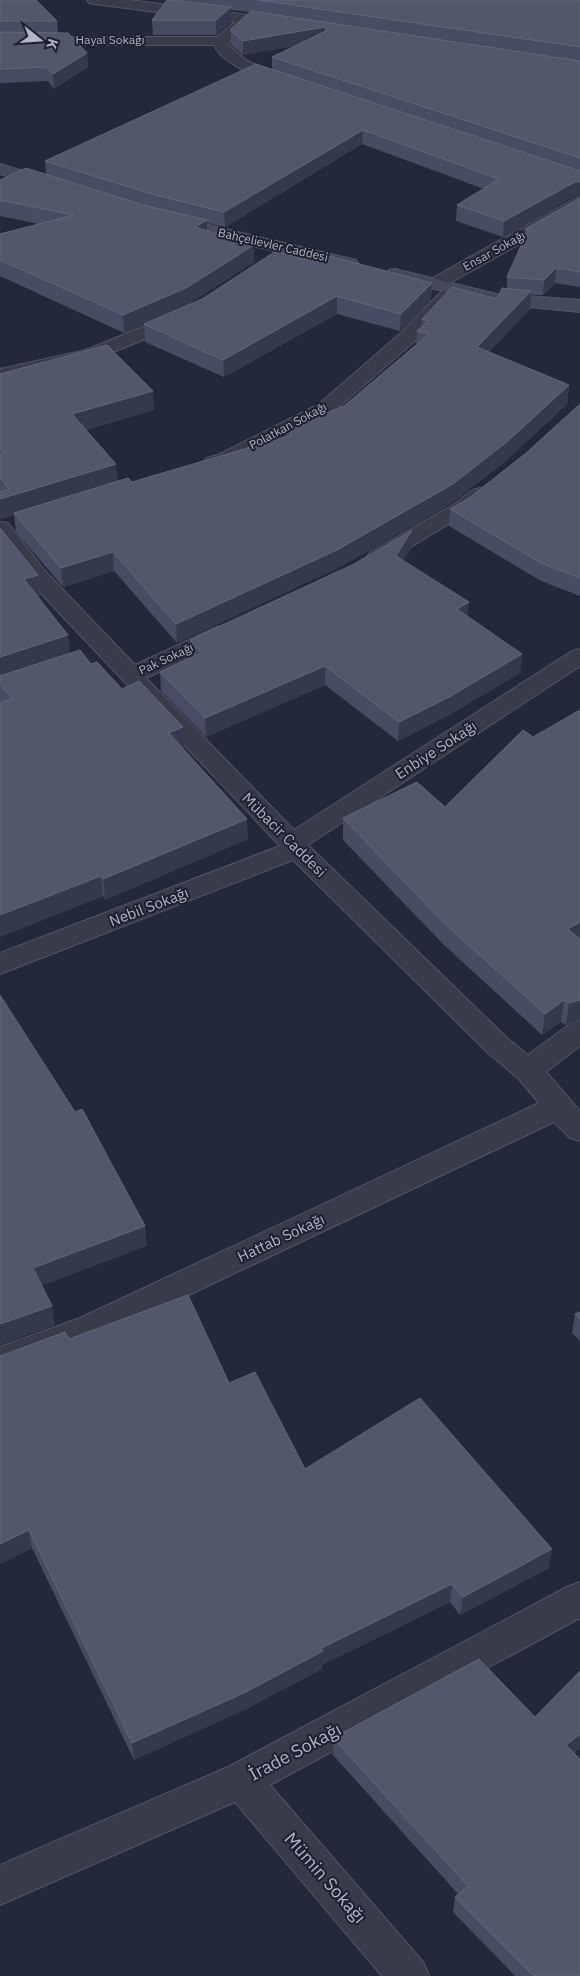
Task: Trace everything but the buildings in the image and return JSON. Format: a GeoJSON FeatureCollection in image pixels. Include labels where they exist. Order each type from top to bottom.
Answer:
{"type":"FeatureCollection","features":[{"type":"Feature","properties":{"kind":"main road"},"geometry":{"type":"LineString","coordinates":[[0,169],[65,189]]}},
{"type":"Feature","properties":{"kind":"main road","name":"Bahçelievler Caddesi"},"geometry":{"type":"LineString","coordinates":[[159,218],[497,299],[580,306]]}},
{"type":"Feature","properties":{"kind":"street"},"geometry":{"type":"LineString","coordinates":[[94,0],[294,24]]}},
{"type":"Feature","properties":{"kind":"street"},"geometry":{"type":"LineString","coordinates":[[248,18],[221,40],[222,48],[241,62],[267,76],[295,87]]}},
{"type":"Feature","properties":{"kind":"street","name":"Hayal Sokağı"},"geometry":{"type":"LineString","coordinates":[[0,41],[221,40]]}},
{"type":"Feature","properties":{"kind":"street","name":"Ensar Sokağı"},"geometry":{"type":"LineString","coordinates":[[444,286],[580,203]]}},
{"type":"Feature","properties":{"kind":"street"},"geometry":{"type":"LineString","coordinates":[[266,265],[289,249]]}},
{"type":"Feature","properties":{"kind":"street","name":"Polatkan Sokağı"},"geometry":{"type":"LineString","coordinates":[[198,467],[225,459],[326,408],[409,336],[444,286]]}},
{"type":"Feature","properties":{"kind":"street"},"geometry":{"type":"LineString","coordinates":[[0,375],[92,354],[195,311]]}},
{"type":"Feature","properties":{"kind":"street"},"geometry":{"type":"LineString","coordinates":[[361,566],[460,510],[495,482]]}},
{"type":"Feature","properties":{"kind":"street","name":"Mübacir Caddesi"},"geometry":{"type":"LineString","coordinates":[[6,526],[38,577],[100,655],[131,676],[294,846],[498,1045],[528,1070],[558,1108],[580,1130]]}},
{"type":"Feature","properties":{"kind":"street","name":"Pak Sokağı"},"geometry":{"type":"LineString","coordinates":[[131,676],[247,622]]}},
{"type":"Feature","properties":{"kind":"street","name":"Enbiye Sokağı"},"geometry":{"type":"LineString","coordinates":[[294,846],[580,656]]}},
{"type":"Feature","properties":{"kind":"street","name":"Nebil Sokağı"},"geometry":{"type":"LineString","coordinates":[[0,964],[294,846]]}},
{"type":"Feature","properties":{"kind":"street"},"geometry":{"type":"LineString","coordinates":[[528,1070],[580,1031]]}},
{"type":"Feature","properties":{"kind":"street","name":"Hattab Sokağı"},"geometry":{"type":"LineString","coordinates":[[0,1362],[91,1327],[558,1108]]}},
{"type":"Feature","properties":{"kind":"street","name":"İrade Sokağı"},"geometry":{"type":"LineString","coordinates":[[0,1885],[241,1780],[580,1599]]}},
{"type":"Feature","properties":{"kind":"street","name":"Mümin Sokağı"},"geometry":{"type":"LineString","coordinates":[[241,1780],[409,1976]]}}]}
